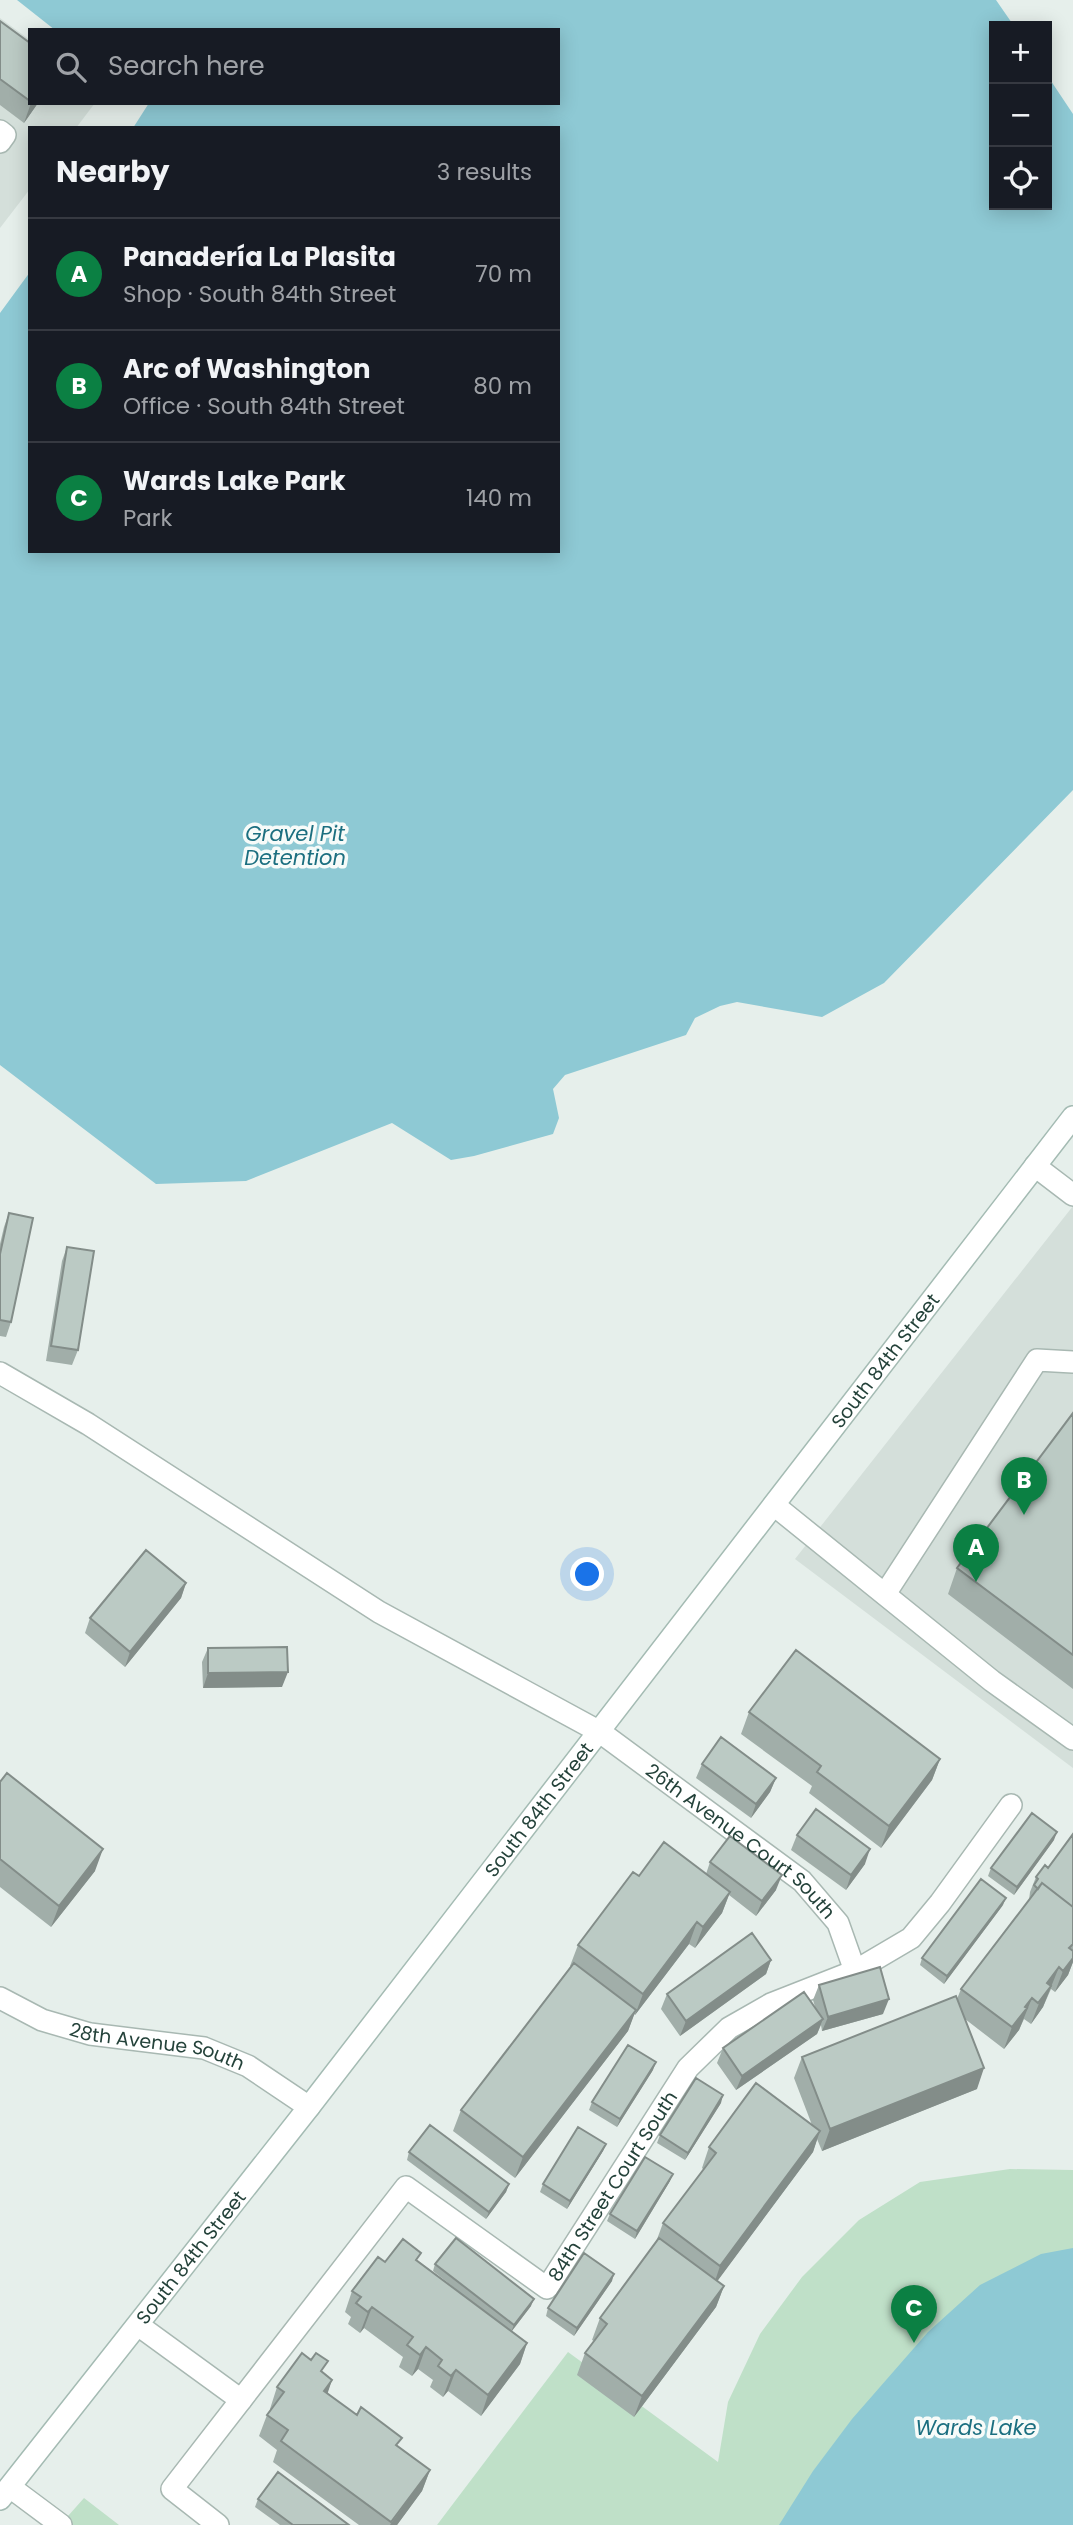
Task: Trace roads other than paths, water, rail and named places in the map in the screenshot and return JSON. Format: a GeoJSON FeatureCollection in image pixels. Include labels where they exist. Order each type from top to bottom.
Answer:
{"type":"FeatureCollection","features":[{"type":"Feature","properties":{"kind":"main road"},"geometry":{"type":"LineString","coordinates":[[0,131],[5,135],[0,142]]}},
{"type":"Feature","properties":{"kind":"main road","name":"South 84th Street"},"geometry":{"type":"LineString","coordinates":[[5,2493],[309,2107],[1073,1117]]}},
{"type":"Feature","properties":{"kind":"main road"},"geometry":{"type":"LineString","coordinates":[[1035,1166],[1073,1195]]}},
{"type":"Feature","properties":{"kind":"main road"},"geometry":{"type":"LineString","coordinates":[[885,1594],[1037,1360],[1073,1362]]}},
{"type":"Feature","properties":{"kind":"main road","name":"26th Avenue Court South"},"geometry":{"type":"LineString","coordinates":[[0,1373],[88,1424],[379,1612],[600,1732],[802,1881],[838,1923],[855,1971]]}},
{"type":"Feature","properties":{"kind":"main road"},"geometry":{"type":"LineString","coordinates":[[774,1506],[992,1681],[1073,1739]]}},
{"type":"Feature","properties":{"kind":"main road","name":"84th Street Court South"},"geometry":{"type":"LineString","coordinates":[[218,2525],[172,2489],[406,2187],[547,2288],[688,2068],[729,2028],[771,2004],[855,1971],[911,1938],[940,1903],[1011,1805]]}},
{"type":"Feature","properties":{"kind":"main road","name":"28th Avenue South"},"geometry":{"type":"LineString","coordinates":[[0,1998],[42,2021],[90,2034],[204,2048],[248,2066],[309,2107]]}},
{"type":"Feature","properties":{"kind":"main road"},"geometry":{"type":"LineString","coordinates":[[138,2325],[241,2400]]}},
{"type":"Feature","properties":{"kind":"main road"},"geometry":{"type":"LineString","coordinates":[[5,2493],[61,2525]]}},
{"type":"Feature","properties":{"kind":"water","name":"Gravel Pit Detention"},"geometry":{"type":"Polygon","coordinates":[[[17,0],[996,0],[1011,21],[989,21],[989,210],[1052,210],[1052,82],[1073,114],[1073,790],[884,983],[822,1017],[737,1002],[720,1006],[695,1018],[686,1035],[565,1075],[553,1089],[559,1118],[553,1134],[451,1160],[392,1123],[246,1181],[156,1184],[0,1065],[0,313],[28,275],[28,553],[560,553],[560,126],[134,126],[148,105],[560,105],[560,28],[52,28],[17,0]]]}},
{"type":"Feature","properties":{"kind":"water","name":"Wards Lake"},"geometry":{"type":"Polygon","coordinates":[[[1073,2248],[1073,2525],[779,2525],[813,2471],[852,2419],[928,2332],[980,2285],[1041,2254],[1073,2248]]]}},
{"type":"Feature","properties":{"kind":"place","name":"Arc of Washington"},"geometry":{"type":"Point","coordinates":[1024,1515]}},
{"type":"Feature","properties":{"kind":"place","name":"Panadería La Plasita"},"geometry":{"type":"Point","coordinates":[976,1582]}},
{"type":"Feature","properties":{"kind":"place","name":"Wards Lake Park"},"geometry":{"type":"Point","coordinates":[914,2343]}}]}
